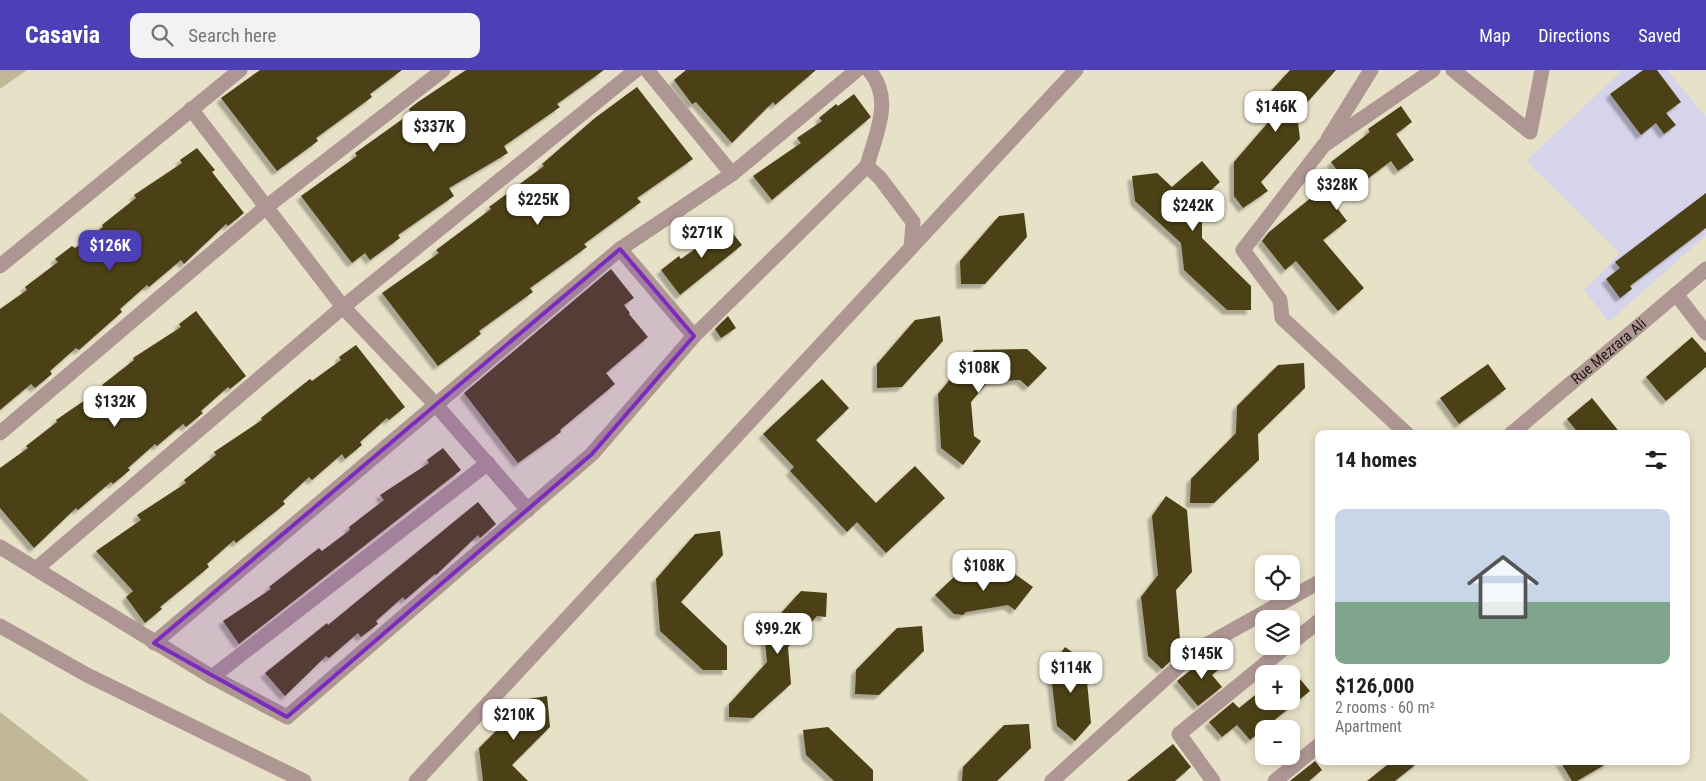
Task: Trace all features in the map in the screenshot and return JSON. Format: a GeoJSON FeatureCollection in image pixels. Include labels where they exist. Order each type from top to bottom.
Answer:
{"type":"FeatureCollection","features":[{"type":"Feature","properties":{"kind":"street"},"geometry":{"type":"LineString","coordinates":[[0,266],[240,70]]}},
{"type":"Feature","properties":{"kind":"street"},"geometry":{"type":"LineString","coordinates":[[0,433],[265,208],[443,70]]}},
{"type":"Feature","properties":{"kind":"street"},"geometry":{"type":"LineString","coordinates":[[37,568],[343,307],[636,70]]}},
{"type":"Feature","properties":{"kind":"street"},"geometry":{"type":"LineString","coordinates":[[647,70],[732,174]]}},
{"type":"Feature","properties":{"kind":"street"},"geometry":{"type":"LineString","coordinates":[[154,643],[620,249],[732,174],[857,70]]}},
{"type":"Feature","properties":{"kind":"street"},"geometry":{"type":"LineString","coordinates":[[0,547],[37,568],[154,643],[286,717],[592,454],[694,336],[868,166],[883,107],[882,89],[869,70]]}},
{"type":"Feature","properties":{"kind":"street"},"geometry":{"type":"LineString","coordinates":[[416,781],[1076,70]]}},
{"type":"Feature","properties":{"kind":"street"},"geometry":{"type":"LineString","coordinates":[[1371,70],[1324,145],[1243,250],[1280,300],[1282,318],[1403,430]]}},
{"type":"Feature","properties":{"kind":"street"},"geometry":{"type":"LineString","coordinates":[[1324,145],[1433,70]]}},
{"type":"Feature","properties":{"kind":"street"},"geometry":{"type":"LineString","coordinates":[[1453,70],[1530,132],[1542,70]]}},
{"type":"Feature","properties":{"kind":"street"},"geometry":{"type":"LineString","coordinates":[[192,110],[265,208],[343,307],[435,404],[528,510]]}},
{"type":"Feature","properties":{"kind":"street"},"geometry":{"type":"LineString","coordinates":[[868,166],[880,178],[913,222],[911,248]]}},
{"type":"Feature","properties":{"kind":"street"},"geometry":{"type":"LineString","coordinates":[[620,249],[694,336]]}},
{"type":"Feature","properties":{"kind":"street","name":"Rue Mezrara Ali"},"geometry":{"type":"LineString","coordinates":[[1515,430],[1706,269]]}},
{"type":"Feature","properties":{"kind":"street"},"geometry":{"type":"LineString","coordinates":[[1676,294],[1706,333]]}},
{"type":"Feature","properties":{"kind":"street"},"geometry":{"type":"LineString","coordinates":[[212,677],[488,463]]}},
{"type":"Feature","properties":{"kind":"street"},"geometry":{"type":"LineString","coordinates":[[1052,781],[1197,650],[1315,584]]}},
{"type":"Feature","properties":{"kind":"street"},"geometry":{"type":"LineString","coordinates":[[1300,636],[1315,624]]}},
{"type":"Feature","properties":{"kind":"street"},"geometry":{"type":"LineString","coordinates":[[0,626],[87,675],[304,781]]}},
{"type":"Feature","properties":{"kind":"street"},"geometry":{"type":"LineString","coordinates":[[1213,781],[1179,734],[1276,655]]}},
{"type":"Feature","properties":{"kind":"street"},"geometry":{"type":"LineString","coordinates":[[1275,781],[1315,748]]}},
{"type":"Feature","properties":{"kind":"highlighted area"},"geometry":{"type":"Polygon","coordinates":[[[620,249],[694,336],[592,454],[287,717],[154,643],[620,249]]]}},
{"type":"Feature","properties":{"kind":"shaded area"},"geometry":{"type":"Polygon","coordinates":[[[0,70],[27,70],[0,89],[0,70]]]}},
{"type":"Feature","properties":{"kind":"shaded area"},"geometry":{"type":"Polygon","coordinates":[[[1623,70],[1667,70],[1706,117],[1706,235],[1609,322],[1584,290],[1620,253],[1526,161],[1623,70]]]}},
{"type":"Feature","properties":{"kind":"shaded area"},"geometry":{"type":"Polygon","coordinates":[[[0,712],[89,781],[0,781],[0,712]]]}},
{"type":"Feature","properties":{"kind":"building"},"geometry":{"type":"Polygon","coordinates":[[[260,70],[402,70],[370,94],[372,97],[316,138],[318,141],[277,171],[221,98],[260,70]]]}},
{"type":"Feature","properties":{"kind":"building"},"geometry":{"type":"Polygon","coordinates":[[[466,70],[604,70],[557,104],[560,107],[504,146],[508,153],[449,188],[454,196],[398,235],[400,238],[370,260],[365,253],[352,263],[301,196],[357,156],[355,153],[411,113],[409,109],[418,102],[466,70]]]}},
{"type":"Feature","properties":{"kind":"building"},"geometry":{"type":"Polygon","coordinates":[[[686,70],[816,70],[775,105],[773,102],[732,143],[696,102],[692,104],[674,80],[686,70]]]}},
{"type":"Feature","properties":{"kind":"building"},"geometry":{"type":"Polygon","coordinates":[[[1290,70],[1336,70],[1297,114],[1300,139],[1261,182],[1268,191],[1243,208],[1234,196],[1234,162],[1272,118],[1271,91],[1290,70]]]}},
{"type":"Feature","properties":{"kind":"building"},"geometry":{"type":"Polygon","coordinates":[[[1643,70],[1657,70],[1681,102],[1666,113],[1676,125],[1664,134],[1656,123],[1641,135],[1610,94],[1643,70]]]}},
{"type":"Feature","properties":{"kind":"building"},"geometry":{"type":"Polygon","coordinates":[[[637,87],[693,159],[637,198],[641,202],[584,244],[587,247],[530,288],[533,292],[479,331],[481,334],[438,366],[382,293],[439,253],[436,250],[491,209],[489,207],[544,166],[542,164],[595,118],[637,87]]]}},
{"type":"Feature","properties":{"kind":"building"},"geometry":{"type":"Polygon","coordinates":[[[854,94],[871,117],[772,200],[753,176],[801,143],[797,138],[822,121],[819,118],[836,104],[838,106],[854,94]]]}},
{"type":"Feature","properties":{"kind":"building"},"geometry":{"type":"Polygon","coordinates":[[[1401,106],[1412,122],[1396,134],[1414,160],[1398,171],[1391,161],[1334,204],[1347,221],[1323,240],[1364,288],[1338,311],[1296,261],[1285,270],[1262,241],[1269,232],[1340,174],[1331,162],[1370,132],[1368,129],[1401,106]]]}},
{"type":"Feature","properties":{"kind":"building"},"geometry":{"type":"Polygon","coordinates":[[[197,148],[215,170],[212,172],[244,213],[228,226],[226,224],[184,264],[181,260],[149,287],[147,285],[120,309],[122,312],[79,350],[76,348],[50,371],[52,374],[35,388],[31,384],[0,410],[0,309],[27,290],[25,287],[58,262],[55,259],[72,246],[75,248],[103,227],[102,225],[136,198],[134,195],[182,163],[180,160],[197,148]]]}},
{"type":"Feature","properties":{"kind":"building"},"geometry":{"type":"Polygon","coordinates":[[[1202,161],[1220,182],[1192,207],[1202,216],[1202,238],[1251,286],[1251,310],[1227,310],[1184,270],[1181,243],[1135,201],[1132,176],[1157,173],[1172,187],[1202,161]]]}},
{"type":"Feature","properties":{"kind":"building"},"geometry":{"type":"Polygon","coordinates":[[[1706,193],[1706,228],[1630,286],[1632,289],[1620,298],[1606,279],[1620,268],[1615,262],[1706,193]]]}},
{"type":"Feature","properties":{"kind":"building"},"geometry":{"type":"Polygon","coordinates":[[[1024,213],[1027,237],[985,284],[961,284],[960,261],[999,216],[1024,213]]]}},
{"type":"Feature","properties":{"kind":"building"},"geometry":{"type":"Polygon","coordinates":[[[724,222],[742,245],[680,295],[661,270],[679,256],[681,259],[710,238],[708,235],[724,222]]]}},
{"type":"Feature","properties":{"kind":"building"},"geometry":{"type":"Polygon","coordinates":[[[611,269],[634,298],[624,305],[648,337],[606,373],[615,384],[560,430],[561,432],[518,463],[464,393],[611,269]]]}},
{"type":"Feature","properties":{"kind":"building"},"geometry":{"type":"Polygon","coordinates":[[[196,311],[246,376],[230,389],[228,387],[201,411],[203,413],[186,427],[183,424],[157,446],[155,444],[128,468],[130,470],[113,484],[111,482],[78,510],[76,508],[34,548],[0,508],[0,468],[28,448],[26,446],[57,422],[56,420],[104,387],[102,385],[134,360],[133,358],[181,327],[179,324],[196,311]]]}},
{"type":"Feature","properties":{"kind":"building"},"geometry":{"type":"Polygon","coordinates":[[[728,316],[736,328],[721,338],[715,329],[728,316]]]}},
{"type":"Feature","properties":{"kind":"building"},"geometry":{"type":"Polygon","coordinates":[[[940,316],[943,341],[902,387],[877,388],[877,364],[915,320],[940,316]]]}},
{"type":"Feature","properties":{"kind":"building"},"geometry":{"type":"Polygon","coordinates":[[[1692,337],[1706,353],[1706,367],[1666,401],[1646,377],[1692,337]]]}},
{"type":"Feature","properties":{"kind":"building"},"geometry":{"type":"Polygon","coordinates":[[[356,345],[405,407],[389,420],[387,418],[360,442],[362,445],[345,459],[342,454],[312,480],[309,477],[283,501],[285,504],[236,543],[234,540],[207,564],[209,567],[160,607],[162,609],[145,623],[126,597],[133,591],[96,551],[141,520],[137,515],[186,483],[184,480],[216,455],[214,452],[262,420],[261,418],[310,379],[312,381],[341,360],[339,357],[356,345]]]}},
{"type":"Feature","properties":{"kind":"building"},"geometry":{"type":"Polygon","coordinates":[[[1027,349],[1047,368],[1028,387],[1020,380],[988,382],[971,402],[974,436],[981,441],[963,465],[941,448],[938,394],[974,350],[1027,349]]]}},
{"type":"Feature","properties":{"kind":"building"},"geometry":{"type":"Polygon","coordinates":[[[1304,363],[1305,388],[1258,434],[1259,460],[1214,503],[1190,503],[1191,479],[1236,433],[1237,406],[1278,365],[1304,363]]]}},
{"type":"Feature","properties":{"kind":"building"},"geometry":{"type":"Polygon","coordinates":[[[1488,364],[1506,389],[1459,424],[1440,398],[1488,364]]]}},
{"type":"Feature","properties":{"kind":"building"},"geometry":{"type":"Polygon","coordinates":[[[822,379],[849,408],[816,440],[876,503],[915,466],[945,498],[886,553],[857,522],[847,532],[790,471],[794,467],[763,434],[822,379]]]}},
{"type":"Feature","properties":{"kind":"building"},"geometry":{"type":"Polygon","coordinates":[[[1592,398],[1618,430],[1576,430],[1567,419],[1592,398]]]}},
{"type":"Feature","properties":{"kind":"building"},"geometry":{"type":"Polygon","coordinates":[[[443,448],[461,470],[239,644],[223,621],[271,589],[269,587],[319,548],[322,551],[350,530],[349,527],[384,500],[380,495],[429,463],[427,460],[443,448]]]}},
{"type":"Feature","properties":{"kind":"building"},"geometry":{"type":"Polygon","coordinates":[[[1166,496],[1187,510],[1192,572],[1176,590],[1181,651],[1162,669],[1148,656],[1141,597],[1158,575],[1152,516],[1166,496]]]}},
{"type":"Feature","properties":{"kind":"building"},"geometry":{"type":"Polygon","coordinates":[[[478,502],[496,524],[480,538],[478,535],[436,575],[405,600],[403,597],[376,621],[378,624],[361,637],[358,633],[329,658],[326,656],[285,696],[265,673],[327,623],[328,625],[478,502]]]}},
{"type":"Feature","properties":{"kind":"building"},"geometry":{"type":"Polygon","coordinates":[[[720,531],[723,555],[681,602],[727,646],[727,670],[703,670],[660,631],[656,579],[695,534],[720,531]]]}},
{"type":"Feature","properties":{"kind":"building"},"geometry":{"type":"Polygon","coordinates":[[[1012,572],[1033,587],[1015,610],[1008,605],[966,612],[963,615],[954,614],[935,595],[954,577],[1012,572]]]}},
{"type":"Feature","properties":{"kind":"building"},"geometry":{"type":"Polygon","coordinates":[[[801,591],[827,593],[826,617],[817,616],[788,647],[791,684],[753,718],[729,717],[729,704],[767,662],[764,632],[801,591]]]}},
{"type":"Feature","properties":{"kind":"building"},"geometry":{"type":"Polygon","coordinates":[[[922,626],[924,651],[879,695],[855,694],[856,670],[897,628],[922,626]]]}},
{"type":"Feature","properties":{"kind":"building"},"geometry":{"type":"Polygon","coordinates":[[[1065,647],[1085,661],[1091,723],[1075,741],[1057,726],[1050,667],[1065,647]]]}},
{"type":"Feature","properties":{"kind":"building"},"geometry":{"type":"Polygon","coordinates":[[[1213,652],[1224,665],[1212,675],[1222,687],[1198,706],[1177,681],[1213,652]]]}},
{"type":"Feature","properties":{"kind":"building"},"geometry":{"type":"Polygon","coordinates":[[[1300,679],[1310,691],[1300,699],[1300,679]]]}},
{"type":"Feature","properties":{"kind":"building"},"geometry":{"type":"Polygon","coordinates":[[[1255,695],[1255,710],[1287,710],[1274,720],[1255,720],[1255,736],[1250,740],[1237,725],[1222,737],[1209,722],[1233,702],[1239,708],[1255,695]]]}},
{"type":"Feature","properties":{"kind":"building"},"geometry":{"type":"Polygon","coordinates":[[[547,696],[550,727],[512,765],[528,781],[483,781],[479,748],[528,699],[547,696]]]}},
{"type":"Feature","properties":{"kind":"building"},"geometry":{"type":"Polygon","coordinates":[[[1029,724],[1031,748],[997,781],[962,781],[963,767],[1004,725],[1029,724]]]}},
{"type":"Feature","properties":{"kind":"building"},"geometry":{"type":"Polygon","coordinates":[[[828,727],[873,770],[873,781],[834,781],[806,755],[803,730],[828,727]]]}},
{"type":"Feature","properties":{"kind":"building"},"geometry":{"type":"Polygon","coordinates":[[[1173,744],[1191,767],[1175,781],[1127,781],[1173,744]]]}},
{"type":"Feature","properties":{"kind":"building"},"geometry":{"type":"Polygon","coordinates":[[[1315,761],[1315,765],[1318,765],[1322,770],[1309,781],[1290,781],[1315,761]]]}},
{"type":"Feature","properties":{"kind":"building"},"geometry":{"type":"Polygon","coordinates":[[[1387,765],[1415,765],[1395,781],[1367,781],[1387,765]]]}},
{"type":"Feature","properties":{"kind":"building"},"geometry":{"type":"Polygon","coordinates":[[[1562,765],[1604,765],[1577,781],[1572,781],[1562,765]]]}}]}
